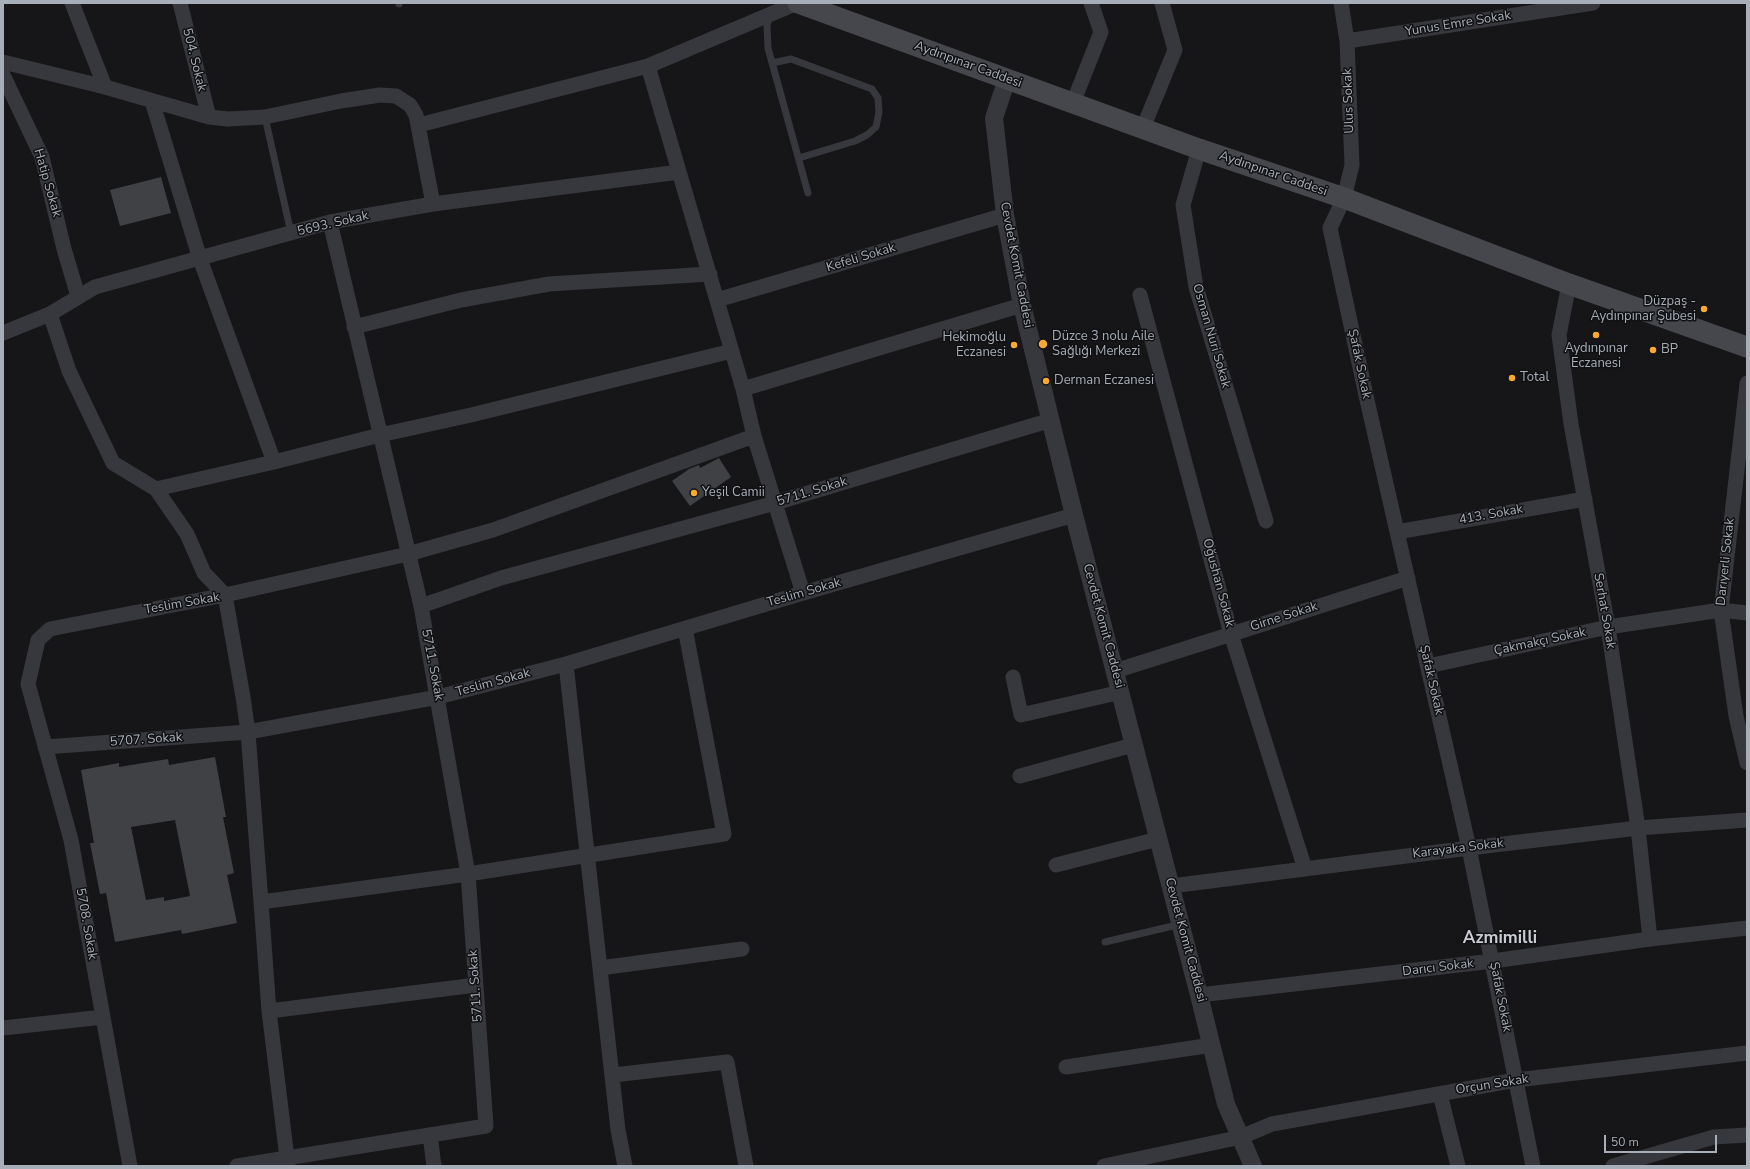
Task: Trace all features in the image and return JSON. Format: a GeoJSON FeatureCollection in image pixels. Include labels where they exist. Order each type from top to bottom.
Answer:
{"type":"FeatureCollection","features":[{"type":"Feature","properties":{"kind":"main road","name":"Aydınpınar Caddesi"},"geometry":{"type":"LineString","coordinates":[[797,3],[1199,149],[1344,198],[1569,284],[1747,347]]}},
{"type":"Feature","properties":{"kind":"street"},"geometry":{"type":"LineString","coordinates":[[72,3],[105,87]]}},
{"type":"Feature","properties":{"kind":"street","name":"504. Sokak"},"geometry":{"type":"LineString","coordinates":[[180,3],[208,117]]}},
{"type":"Feature","properties":{"kind":"street"},"geometry":{"type":"LineString","coordinates":[[418,125],[648,66],[797,3]]}},
{"type":"Feature","properties":{"kind":"street"},"geometry":{"type":"LineString","coordinates":[[1073,103],[1101,32],[1091,3]]}},
{"type":"Feature","properties":{"kind":"street"},"geometry":{"type":"LineString","coordinates":[[1143,128],[1175,50],[1162,3]]}},
{"type":"Feature","properties":{"kind":"street","name":"Ulus Sokak"},"geometry":{"type":"LineString","coordinates":[[1341,3],[1347,41],[1352,165],[1344,198]]}},
{"type":"Feature","properties":{"kind":"street","name":"Yunus Emre Sokak"},"geometry":{"type":"LineString","coordinates":[[1347,41],[1593,3]]}},
{"type":"Feature","properties":{"kind":"street"},"geometry":{"type":"LineString","coordinates":[[3,62],[105,87],[208,117],[228,120],[265,117],[341,101],[380,95],[396,96],[410,105],[418,125],[433,204]]}},
{"type":"Feature","properties":{"kind":"street"},"geometry":{"type":"LineString","coordinates":[[648,66],[743,389],[754,436],[803,593]]}},
{"type":"Feature","properties":{"kind":"street","name":"Hatip Sokak"},"geometry":{"type":"LineString","coordinates":[[3,75],[42,157],[64,249],[78,296]]}},
{"type":"Feature","properties":{"kind":"street","name":"Cevdet Komit Caddesi"},"geometry":{"type":"LineString","coordinates":[[1007,79],[994,118],[1005,215],[1022,305],[1074,515],[1133,746],[1181,924],[1226,1104],[1253,1166]]}},
{"type":"Feature","properties":{"kind":"street"},"geometry":{"type":"LineString","coordinates":[[152,101],[200,259],[274,462]]}},
{"type":"Feature","properties":{"kind":"street","name":"Osman Nuri Sokak"},"geometry":{"type":"LineString","coordinates":[[1199,149],[1183,205],[1196,287],[1266,520]]}},
{"type":"Feature","properties":{"kind":"street","name":"5693. Sokak"},"geometry":{"type":"LineString","coordinates":[[3,333],[50,314],[95,287],[330,222],[433,204],[679,172]]}},
{"type":"Feature","properties":{"kind":"street","name":"Şafak Sokak"},"geometry":{"type":"LineString","coordinates":[[1344,198],[1330,228],[1469,848],[1493,961],[1533,1166]]}},
{"type":"Feature","properties":{"kind":"street","name":"Kefeli Sokak"},"geometry":{"type":"LineString","coordinates":[[717,300],[1005,215]]}},
{"type":"Feature","properties":{"kind":"street"},"geometry":{"type":"LineString","coordinates":[[330,222],[421,606]]}},
{"type":"Feature","properties":{"kind":"street"},"geometry":{"type":"LineString","coordinates":[[354,327],[460,300],[549,284],[710,274]]}},
{"type":"Feature","properties":{"kind":"street","name":"Serhat Sokak"},"geometry":{"type":"LineString","coordinates":[[1569,284],[1559,335],[1571,424],[1608,627],[1638,828],[1650,939]]}},
{"type":"Feature","properties":{"kind":"street","name":"Oğushan Sokak"},"geometry":{"type":"LineString","coordinates":[[1140,295],[1231,634],[1305,869]]}},
{"type":"Feature","properties":{"kind":"street"},"geometry":{"type":"LineString","coordinates":[[743,389],[1022,305]]}},
{"type":"Feature","properties":{"kind":"street"},"geometry":{"type":"LineString","coordinates":[[50,314],[69,371],[113,463],[156,489],[187,534],[204,574],[225,594],[408,554],[493,530],[754,436]]}},
{"type":"Feature","properties":{"kind":"street"},"geometry":{"type":"LineString","coordinates":[[156,489],[274,462],[380,435],[471,415],[732,351]]}},
{"type":"Feature","properties":{"kind":"street","name":"Darıyerli Sokak"},"geometry":{"type":"LineString","coordinates":[[1747,383],[1721,610],[1736,716],[1747,763]]}},
{"type":"Feature","properties":{"kind":"street","name":"5711. Sokak"},"geometry":{"type":"LineString","coordinates":[[236,1166],[287,1162],[486,1126],[468,874],[421,606],[500,578],[775,503],[1051,420]]}},
{"type":"Feature","properties":{"kind":"street","name":"413. Sokak"},"geometry":{"type":"LineString","coordinates":[[1397,532],[1585,499]]}},
{"type":"Feature","properties":{"kind":"street","name":"Teslim Sokak"},"geometry":{"type":"LineString","coordinates":[[28,684],[38,640],[50,629],[225,594],[248,732],[438,697],[566,664],[803,593],[1074,515]]}},
{"type":"Feature","properties":{"kind":"street","name":"Girne Sokak"},"geometry":{"type":"LineString","coordinates":[[1115,671],[1408,578]]}},
{"type":"Feature","properties":{"kind":"street","name":"Çakmakçı Sokak"},"geometry":{"type":"LineString","coordinates":[[1428,666],[1608,627],[1721,610],[1747,613]]}},
{"type":"Feature","properties":{"kind":"street"},"geometry":{"type":"LineString","coordinates":[[261,902],[468,874],[724,834],[685,628]]}},
{"type":"Feature","properties":{"kind":"street"},"geometry":{"type":"LineString","coordinates":[[566,664],[618,1130],[625,1166]]}},
{"type":"Feature","properties":{"kind":"street"},"geometry":{"type":"LineString","coordinates":[[1013,677],[1021,715],[1120,692]]}},
{"type":"Feature","properties":{"kind":"street","name":"5708. Sokak"},"geometry":{"type":"LineString","coordinates":[[28,684],[70,840],[130,1166]]}},
{"type":"Feature","properties":{"kind":"street"},"geometry":{"type":"LineString","coordinates":[[248,732],[269,1011],[287,1162]]}},
{"type":"Feature","properties":{"kind":"street","name":"5707. Sokak"},"geometry":{"type":"LineString","coordinates":[[45,747],[248,732]]}},
{"type":"Feature","properties":{"kind":"street"},"geometry":{"type":"LineString","coordinates":[[1020,776],[1133,746]]}},
{"type":"Feature","properties":{"kind":"street","name":"Karayaka Sokak"},"geometry":{"type":"LineString","coordinates":[[1171,886],[1638,828],[1747,820]]}},
{"type":"Feature","properties":{"kind":"street"},"geometry":{"type":"LineString","coordinates":[[1056,865],[1158,840]]}},
{"type":"Feature","properties":{"kind":"street","name":"Darıcı Sokak"},"geometry":{"type":"LineString","coordinates":[[1199,995],[1493,961],[1650,939],[1747,928]]}},
{"type":"Feature","properties":{"kind":"street"},"geometry":{"type":"LineString","coordinates":[[600,968],[742,949]]}},
{"type":"Feature","properties":{"kind":"street"},"geometry":{"type":"LineString","coordinates":[[269,1011],[476,985]]}},
{"type":"Feature","properties":{"kind":"street"},"geometry":{"type":"LineString","coordinates":[[3,1028],[102,1017]]}},
{"type":"Feature","properties":{"kind":"street"},"geometry":{"type":"LineString","coordinates":[[1066,1067],[1212,1045]]}},
{"type":"Feature","properties":{"kind":"street","name":"Orçun Sokak"},"geometry":{"type":"LineString","coordinates":[[1241,1137],[1272,1124],[1516,1080],[1747,1053]]}},
{"type":"Feature","properties":{"kind":"street"},"geometry":{"type":"LineString","coordinates":[[612,1075],[727,1062],[746,1166]]}},
{"type":"Feature","properties":{"kind":"street"},"geometry":{"type":"LineString","coordinates":[[1440,1094],[1458,1166]]}},
{"type":"Feature","properties":{"kind":"street"},"geometry":{"type":"LineString","coordinates":[[430,1135],[434,1166]]}},
{"type":"Feature","properties":{"kind":"street"},"geometry":{"type":"LineString","coordinates":[[1615,1166],[1714,1137],[1747,1135]]}},
{"type":"Feature","properties":{"kind":"street"},"geometry":{"type":"LineString","coordinates":[[1104,1166],[1241,1137]]}},
{"type":"Feature","properties":{"kind":"lane"},"geometry":{"type":"LineString","coordinates":[[769,15],[767,26],[768,48],[808,193]]}},
{"type":"Feature","properties":{"kind":"lane"},"geometry":{"type":"LineString","coordinates":[[772,63],[791,59],[872,89],[878,98],[880,112],[876,127],[867,135],[855,141],[799,158]]}},
{"type":"Feature","properties":{"kind":"lane"},"geometry":{"type":"LineString","coordinates":[[265,117],[291,233]]}},
{"type":"Feature","properties":{"kind":"lane"},"geometry":{"type":"LineString","coordinates":[[1105,942],[1181,924]]}},
{"type":"Feature","properties":{"kind":"building"},"geometry":{"type":"Polygon","coordinates":[[[161,177],[171,213],[120,226],[110,190],[161,177]]]}},
{"type":"Feature","properties":{"kind":"building","name":"Yeşil Camii"},"geometry":{"type":"Polygon","coordinates":[[[719,458],[731,477],[690,506],[672,481],[689,469],[699,465],[700,468],[719,458]]]}},
{"type":"Feature","properties":{"kind":"building"},"geometry":{"type":"Polygon","coordinates":[[[215,757],[226,817],[223,817],[234,873],[227,875],[237,923],[182,934],[181,930],[115,942],[106,893],[100,894],[90,843],[94,843],[81,770],[119,763],[119,767],[168,759],[169,765],[215,757]],[[175,820],[131,827],[146,900],[164,897],[164,901],[190,896],[175,820]]]}},
{"type":"Feature","properties":{"kind":"place","name":"Düzpaş - Aydınpınar Şubesi"},"geometry":{"type":"Point","coordinates":[1704,309]}},
{"type":"Feature","properties":{"kind":"place","name":"Aydınpınar Eczanesi"},"geometry":{"type":"Point","coordinates":[1596,335]}},
{"type":"Feature","properties":{"kind":"place","name":"Düzce 3 nolu Aile Sağlığı Merkezi"},"geometry":{"type":"Point","coordinates":[1043,344]}},
{"type":"Feature","properties":{"kind":"place","name":"Hekimoğlu Eczanesi"},"geometry":{"type":"Point","coordinates":[1014,345]}},
{"type":"Feature","properties":{"kind":"place","name":"BP"},"geometry":{"type":"Point","coordinates":[1653,350]}},
{"type":"Feature","properties":{"kind":"place","name":"Total"},"geometry":{"type":"Point","coordinates":[1512,378]}},
{"type":"Feature","properties":{"kind":"place","name":"Derman Eczanesi"},"geometry":{"type":"Point","coordinates":[1046,381]}},
{"type":"Feature","properties":{"kind":"place","name":"Yeşil Camii"},"geometry":{"type":"Point","coordinates":[694,493]}},
{"type":"Feature","properties":{"kind":"district","name":"Azmimilli"},"geometry":{"type":"Point","coordinates":[1500,939]}}]}
